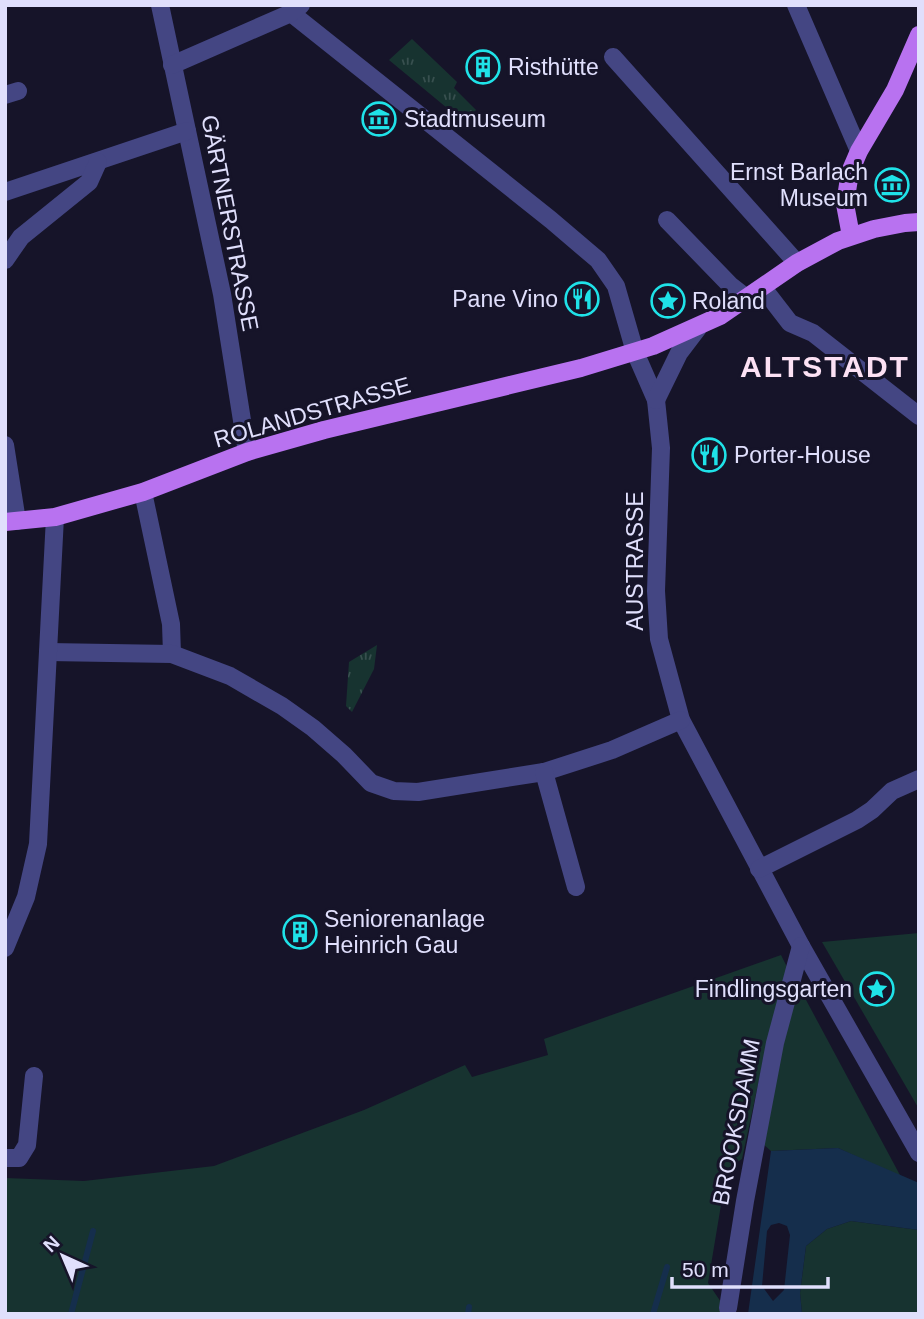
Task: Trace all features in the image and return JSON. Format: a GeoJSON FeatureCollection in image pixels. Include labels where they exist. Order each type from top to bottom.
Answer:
{"type":"FeatureCollection","features":[{"type":"Feature","properties":{"kind":"main road"},"geometry":{"type":"LineString","coordinates":[[851,236],[845,192],[849,172],[895,90],[919,35]]}},
{"type":"Feature","properties":{"kind":"main road","name":"ROLANDSTRASSE"},"geometry":{"type":"LineString","coordinates":[[11,521],[55,517],[143,492],[247,452],[324,430],[581,368],[635,352],[698,328],[797,263],[851,236],[919,222]]}},
{"type":"Feature","properties":{"kind":"street","name":"GÄRTNERSTRASSE"},"geometry":{"type":"LineString","coordinates":[[160,5],[178,62],[187,131],[222,294],[247,452]]}},
{"type":"Feature","properties":{"kind":"street"},"geometry":{"type":"LineString","coordinates":[[796,5],[859,151]]}},
{"type":"Feature","properties":{"kind":"street"},"geometry":{"type":"LineString","coordinates":[[178,62],[297,8]]}},
{"type":"Feature","properties":{"kind":"street","name":"AUSTRASSE"},"geometry":{"type":"LineString","coordinates":[[297,8],[598,260],[616,286],[635,352],[656,400],[661,447],[656,592],[659,639],[681,720],[801,946],[919,1153]]}},
{"type":"Feature","properties":{"kind":"street"},"geometry":{"type":"LineString","coordinates":[[613,57],[797,263]]}},
{"type":"Feature","properties":{"kind":"street"},"geometry":{"type":"LineString","coordinates":[[5,192],[187,131]]}},
{"type":"Feature","properties":{"kind":"street"},"geometry":{"type":"LineString","coordinates":[[5,260],[21,237],[89,182],[99,162]]}},
{"type":"Feature","properties":{"kind":"street"},"geometry":{"type":"LineString","coordinates":[[667,220],[730,285],[755,293],[790,323],[813,334],[919,416]]}},
{"type":"Feature","properties":{"kind":"street"},"geometry":{"type":"LineString","coordinates":[[656,400],[679,353],[698,328]]}},
{"type":"Feature","properties":{"kind":"street"},"geometry":{"type":"LineString","coordinates":[[5,445],[11,521]]}},
{"type":"Feature","properties":{"kind":"street"},"geometry":{"type":"LineString","coordinates":[[143,492],[171,624],[173,654]]}},
{"type":"Feature","properties":{"kind":"street"},"geometry":{"type":"LineString","coordinates":[[5,948],[26,897],[38,844],[55,517]]}},
{"type":"Feature","properties":{"kind":"street"},"geometry":{"type":"LineString","coordinates":[[48,652],[173,654],[230,676],[282,706],[344,755],[371,783],[394,791],[418,792],[544,772],[612,750],[681,720]]}},
{"type":"Feature","properties":{"kind":"street"},"geometry":{"type":"LineString","coordinates":[[544,772],[576,887]]}},
{"type":"Feature","properties":{"kind":"street"},"geometry":{"type":"LineString","coordinates":[[759,869],[857,820],[892,791],[919,779]]}},
{"type":"Feature","properties":{"kind":"street","name":"BROOKSDAMM"},"geometry":{"type":"LineString","coordinates":[[728,1308],[775,1043],[801,946]]}},
{"type":"Feature","properties":{"kind":"street"},"geometry":{"type":"LineString","coordinates":[[5,1158],[19,1158],[27,1144],[34,1076]]}},
{"type":"Feature","properties":{"kind":"green space"},"geometry":{"type":"Polygon","coordinates":[[[412,39],[457,82],[454,88],[476,110],[464,122],[389,60],[412,39]]]}},
{"type":"Feature","properties":{"kind":"green space"},"geometry":{"type":"Polygon","coordinates":[[[377,645],[374,669],[352,712],[346,706],[349,662],[377,645]]]}},
{"type":"Feature","properties":{"kind":"green space"},"geometry":{"type":"Polygon","coordinates":[[[919,933],[919,1109],[822,942],[919,933]]]}},
{"type":"Feature","properties":{"kind":"green space"},"geometry":{"type":"Polygon","coordinates":[[[781,955],[789,971],[765,1052],[742,1159],[727,1169],[708,1283],[723,1305],[721,1314],[5,1314],[5,1178],[84,1181],[214,1166],[364,1110],[465,1065],[472,1077],[548,1055],[544,1039],[781,955]]]}},
{"type":"Feature","properties":{"kind":"green space"},"geometry":{"type":"Polygon","coordinates":[[[798,985],[901,1177],[838,1148],[771,1151],[762,1143],[798,985]]]}},
{"type":"Feature","properties":{"kind":"green space"},"geometry":{"type":"Polygon","coordinates":[[[851,1221],[919,1230],[919,1314],[802,1314],[800,1293],[806,1246],[827,1229],[851,1221]]]}},
{"type":"Feature","properties":{"kind":"water"},"geometry":{"type":"Polygon","coordinates":[[[838,1148],[919,1183],[919,1230],[851,1221],[827,1229],[806,1246],[800,1293],[802,1314],[748,1314],[771,1151],[838,1148]],[[779,1223],[771,1225],[767,1231],[762,1286],[773,1301],[784,1290],[790,1235],[787,1226],[779,1223]]]}},
{"type":"Feature","properties":{"kind":"waterway"},"geometry":{"type":"LineString","coordinates":[[71,1314],[93,1231]]}},
{"type":"Feature","properties":{"kind":"waterway"},"geometry":{"type":"LineString","coordinates":[[653,1314],[667,1267]]}},
{"type":"Feature","properties":{"kind":"waterway"},"geometry":{"type":"LineString","coordinates":[[468,1314],[469,1307]]}},
{"type":"Feature","properties":{"kind":"place","name":"Risthütte"},"geometry":{"type":"Point","coordinates":[483,67]}},
{"type":"Feature","properties":{"kind":"place","name":"Stadtmuseum"},"geometry":{"type":"Point","coordinates":[379,119]}},
{"type":"Feature","properties":{"kind":"place","name":"Ernst Barlach Museum"},"geometry":{"type":"Point","coordinates":[892,185]}},
{"type":"Feature","properties":{"kind":"place","name":"Pane Vino"},"geometry":{"type":"Point","coordinates":[582,299]}},
{"type":"Feature","properties":{"kind":"place","name":"Roland"},"geometry":{"type":"Point","coordinates":[668,301]}},
{"type":"Feature","properties":{"kind":"place","name":"Porter-House"},"geometry":{"type":"Point","coordinates":[709,455]}},
{"type":"Feature","properties":{"kind":"place","name":"Seniorenanlage Heinrich Gau"},"geometry":{"type":"Point","coordinates":[300,932]}},
{"type":"Feature","properties":{"kind":"place","name":"Findlingsgarten"},"geometry":{"type":"Point","coordinates":[877,989]}},
{"type":"Feature","properties":{"kind":"district","name":"ALTSTADT"},"geometry":{"type":"Point","coordinates":[825,366]}}]}
